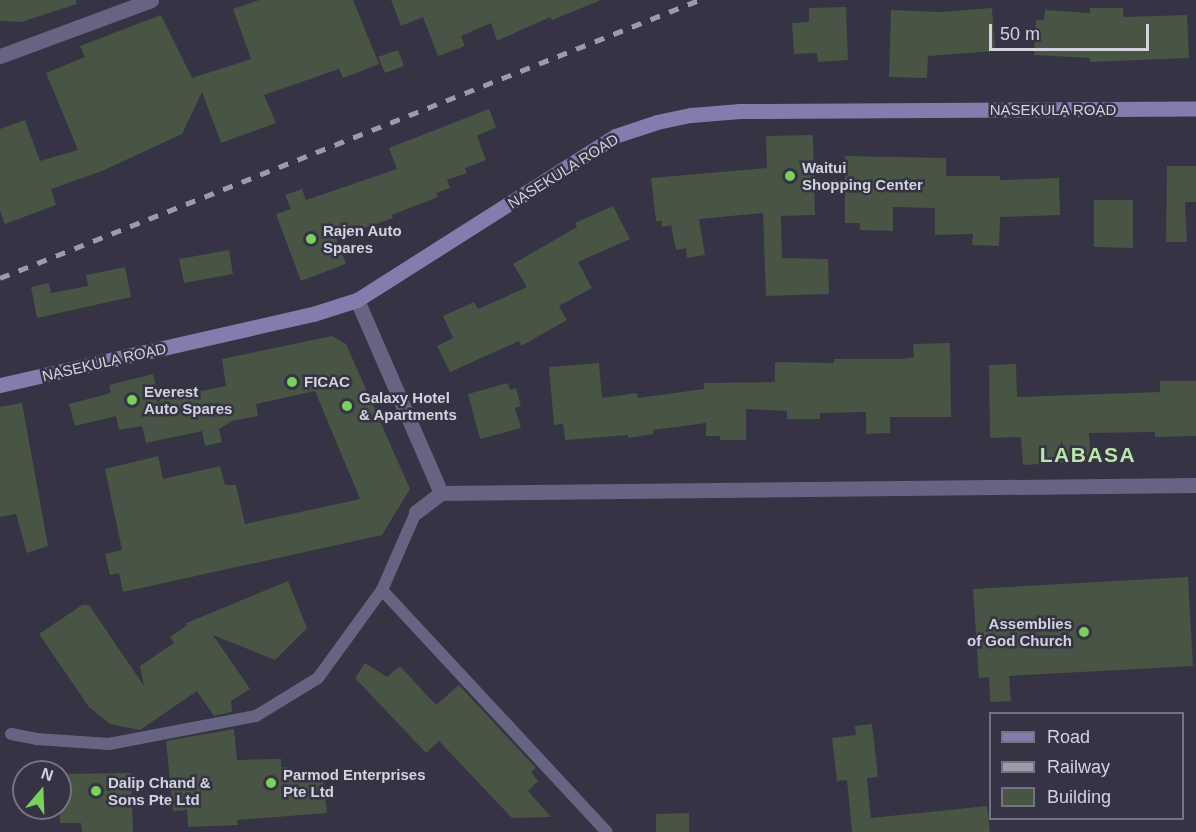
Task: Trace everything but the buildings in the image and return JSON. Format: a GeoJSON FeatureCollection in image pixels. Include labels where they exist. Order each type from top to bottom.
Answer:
{"type":"FeatureCollection","features":[{"type":"Feature","properties":{"kind":"main road","name":"NASEKULA ROAD"},"geometry":{"type":"LineString","coordinates":[[0,386],[313,314],[357,300],[615,135],[657,122],[691,115],[740,111],[1196,109]]}},
{"type":"Feature","properties":{"kind":"street"},"geometry":{"type":"LineString","coordinates":[[0,56],[151,0]]}},
{"type":"Feature","properties":{"kind":"street"},"geometry":{"type":"LineString","coordinates":[[357,300],[441,493]]}},
{"type":"Feature","properties":{"kind":"street"},"geometry":{"type":"LineString","coordinates":[[416,512],[441,493],[1196,486]]}},
{"type":"Feature","properties":{"kind":"lane"},"geometry":{"type":"LineString","coordinates":[[10,734],[37,739],[109,744],[256,716],[318,678],[382,590],[416,512]]}},
{"type":"Feature","properties":{"kind":"lane"},"geometry":{"type":"LineString","coordinates":[[382,590],[607,832]]}},
{"type":"Feature","properties":{"kind":"railway"},"geometry":{"type":"LineString","coordinates":[[0,278],[699,0]]}},
{"type":"Feature","properties":{"kind":"place","name":"Waitui Shopping Center"},"geometry":{"type":"Point","coordinates":[790,176]}},
{"type":"Feature","properties":{"kind":"place","name":"Rajen Auto Spares"},"geometry":{"type":"Point","coordinates":[311,239]}},
{"type":"Feature","properties":{"kind":"place","name":"FICAC"},"geometry":{"type":"Point","coordinates":[292,382]}},
{"type":"Feature","properties":{"kind":"place","name":"Everest Auto Spares"},"geometry":{"type":"Point","coordinates":[132,400]}},
{"type":"Feature","properties":{"kind":"place","name":"Galaxy Hotel & Apartments"},"geometry":{"type":"Point","coordinates":[347,406]}},
{"type":"Feature","properties":{"kind":"place","name":"Assemblies of God Church"},"geometry":{"type":"Point","coordinates":[1084,632]}},
{"type":"Feature","properties":{"kind":"place","name":"Parmod Enterprises Pte Ltd"},"geometry":{"type":"Point","coordinates":[271,783]}},
{"type":"Feature","properties":{"kind":"place","name":"Dalip Chand & Sons Pte Ltd"},"geometry":{"type":"Point","coordinates":[96,791]}},
{"type":"Feature","properties":{"kind":"district","name":"LABASA"},"geometry":{"type":"Point","coordinates":[1088,455]}}]}
